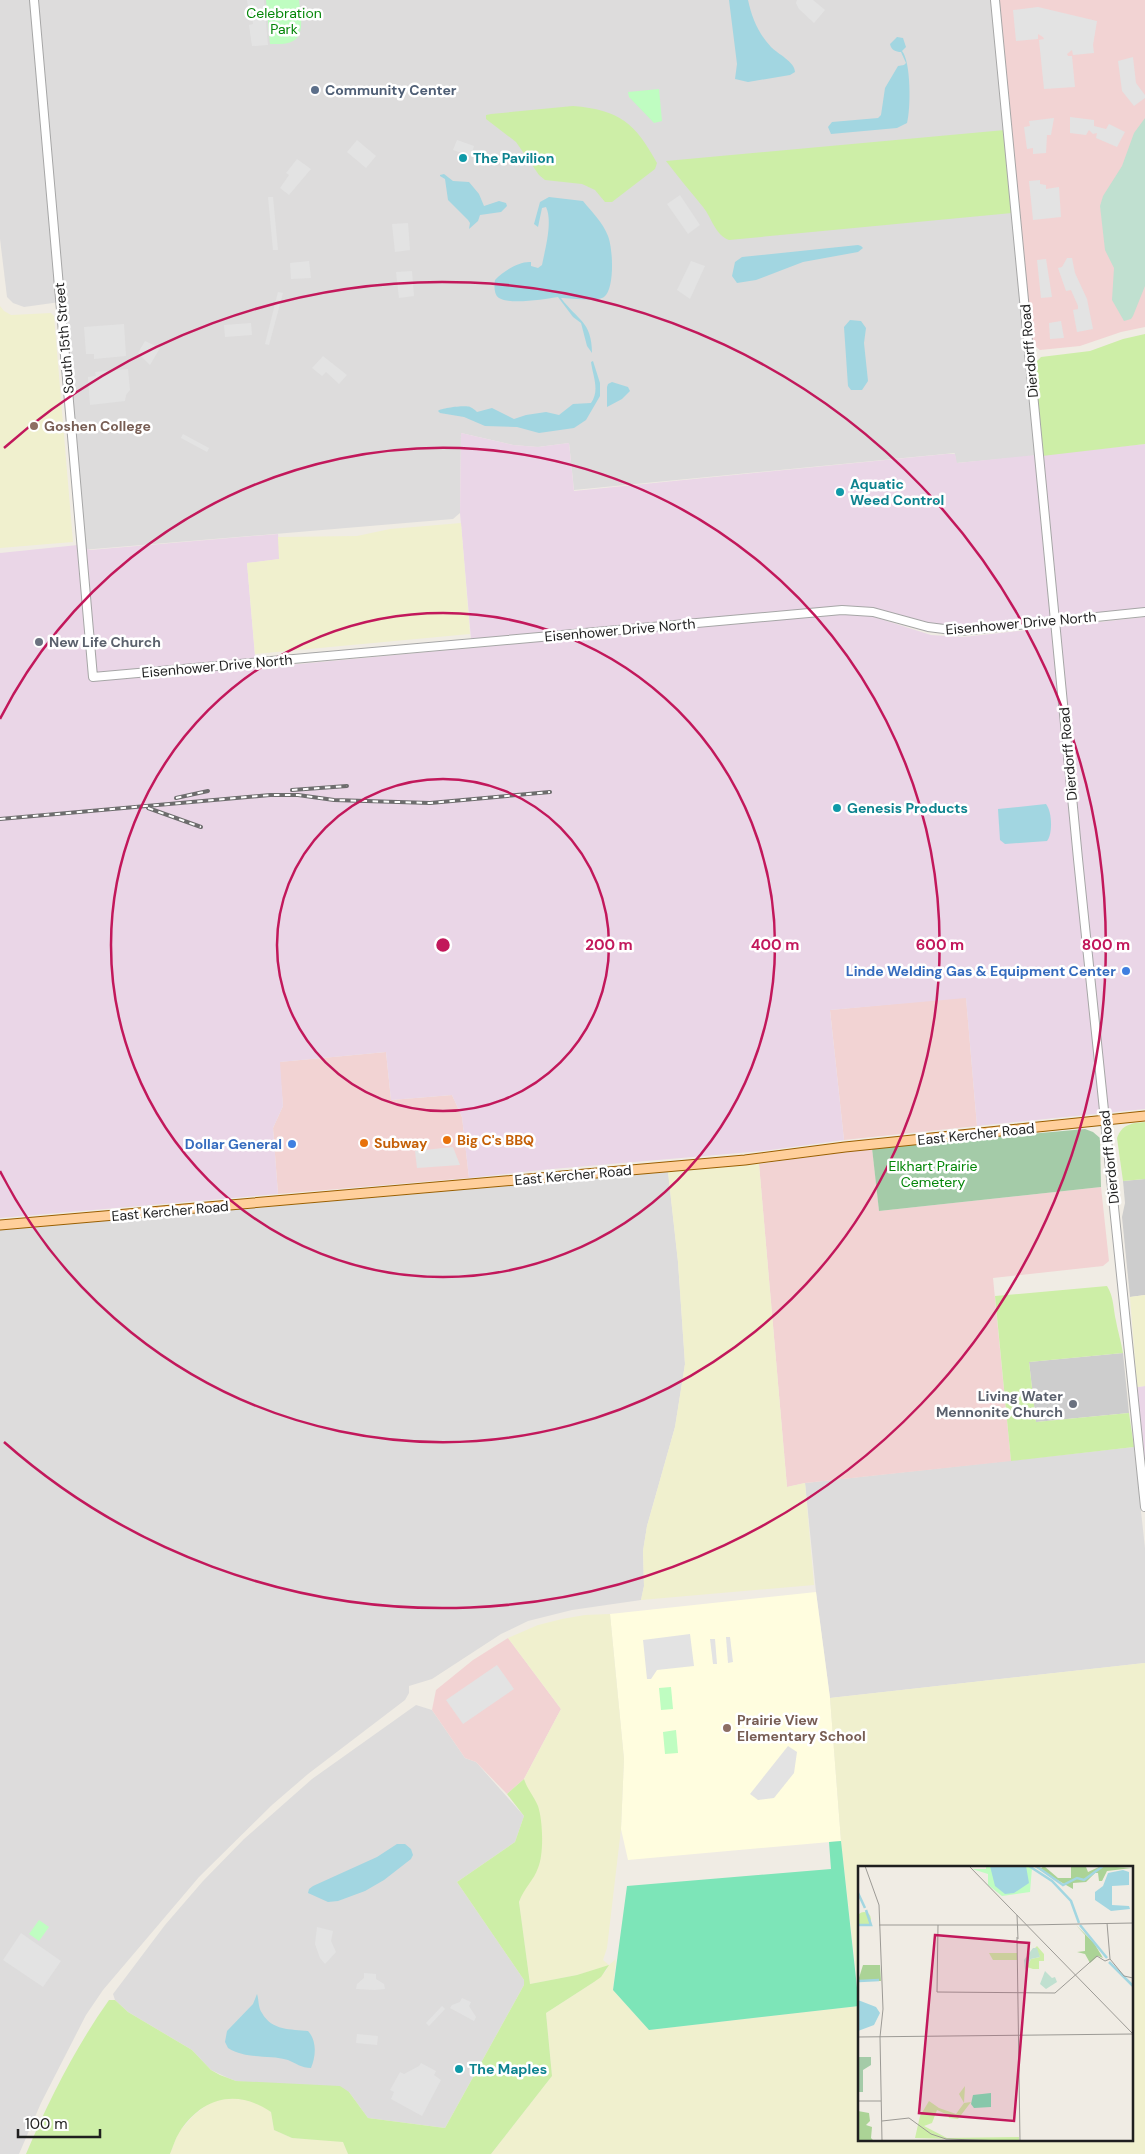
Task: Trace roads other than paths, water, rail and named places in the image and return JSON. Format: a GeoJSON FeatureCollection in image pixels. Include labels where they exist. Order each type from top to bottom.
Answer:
{"type":"FeatureCollection","features":[{"type":"Feature","properties":{"kind":"main road","name":"East Kercher Road"},"geometry":{"type":"LineString","coordinates":[[0,1225],[753,1159],[845,1147],[1145,1116]]}},
{"type":"Feature","properties":{"kind":"street","name":"South 15th Street"},"geometry":{"type":"LineString","coordinates":[[34,0],[93,676]]}},
{"type":"Feature","properties":{"kind":"street","name":"Dierdorff Road"},"geometry":{"type":"LineString","coordinates":[[995,0],[1145,1507]]}},
{"type":"Feature","properties":{"kind":"street","name":"Eisenhower Drive North"},"geometry":{"type":"LineString","coordinates":[[93,676],[842,610],[873,612],[944,630],[960,631],[1145,612]]}},
{"type":"Feature","properties":{"kind":"water"},"geometry":{"type":"Polygon","coordinates":[[[729,0],[748,0],[762,36],[771,47],[792,65],[795,72],[790,75],[748,82],[735,79],[737,64],[729,0]]]}},
{"type":"Feature","properties":{"kind":"water"},"geometry":{"type":"Polygon","coordinates":[[[897,37],[903,38],[906,47],[902,51],[905,56],[909,74],[907,123],[897,128],[831,134],[828,127],[832,122],[878,118],[881,115],[885,88],[898,66],[906,63],[901,52],[891,48],[890,44],[897,37]]]}},
{"type":"Feature","properties":{"kind":"water"},"geometry":{"type":"Polygon","coordinates":[[[444,174],[453,181],[469,182],[479,194],[484,206],[499,201],[506,203],[507,206],[501,212],[480,215],[478,221],[469,229],[470,223],[468,220],[448,200],[445,179],[440,176],[444,174]]]}},
{"type":"Feature","properties":{"kind":"water"},"geometry":{"type":"Polygon","coordinates":[[[549,197],[583,201],[603,227],[610,242],[612,268],[608,293],[604,297],[589,300],[561,298],[586,327],[592,353],[587,346],[581,323],[573,317],[558,297],[511,301],[497,297],[495,292],[495,280],[512,267],[526,262],[531,262],[531,266],[538,268],[542,265],[549,228],[546,207],[542,208],[538,227],[534,224],[540,202],[549,197]]]}},
{"type":"Feature","properties":{"kind":"water"},"geometry":{"type":"Polygon","coordinates":[[[858,245],[863,248],[858,252],[803,262],[756,280],[737,283],[732,276],[735,262],[742,257],[858,245]]]}},
{"type":"Feature","properties":{"kind":"water"},"geometry":{"type":"Polygon","coordinates":[[[850,320],[861,321],[866,328],[864,343],[868,381],[862,390],[851,390],[848,386],[844,327],[850,320]]]}},
{"type":"Feature","properties":{"kind":"water"},"geometry":{"type":"Polygon","coordinates":[[[593,361],[600,383],[600,396],[586,420],[574,428],[539,433],[517,427],[485,426],[464,417],[438,411],[468,406],[477,412],[492,408],[514,419],[546,412],[559,415],[573,404],[591,403],[595,393],[591,362],[593,361]]]}},
{"type":"Feature","properties":{"kind":"water"},"geometry":{"type":"Polygon","coordinates":[[[612,382],[628,387],[630,391],[622,399],[607,407],[607,387],[612,382]]]}},
{"type":"Feature","properties":{"kind":"water"},"geometry":{"type":"Polygon","coordinates":[[[1046,804],[1050,812],[1051,822],[1047,841],[1005,844],[1000,840],[998,809],[1046,804]]]}},
{"type":"Feature","properties":{"kind":"water"},"geometry":{"type":"Polygon","coordinates":[[[397,1844],[405,1844],[411,1849],[413,1855],[411,1859],[384,1880],[365,1891],[338,1901],[328,1902],[308,1893],[309,1889],[313,1886],[377,1857],[397,1844]]]}},
{"type":"Feature","properties":{"kind":"water"},"geometry":{"type":"Polygon","coordinates":[[[257,1994],[261,2011],[271,2023],[282,2028],[308,2031],[311,2035],[315,2049],[311,2068],[281,2058],[243,2054],[228,2048],[225,2042],[227,2031],[253,2004],[257,1994]]]}},
{"type":"Feature","properties":{"kind":"railway"},"geometry":{"type":"LineString","coordinates":[[292,790],[347,786]]}},
{"type":"Feature","properties":{"kind":"railway"},"geometry":{"type":"LineString","coordinates":[[176,798],[208,791]]}},
{"type":"Feature","properties":{"kind":"railway"},"geometry":{"type":"LineString","coordinates":[[0,819],[270,795],[298,795],[334,800],[430,803],[550,792]]}},
{"type":"Feature","properties":{"kind":"railway"},"geometry":{"type":"LineString","coordinates":[[148,808],[201,827]]}},
{"type":"Feature","properties":{"kind":"place","name":"Community Center"},"geometry":{"type":"Point","coordinates":[315,90]}},
{"type":"Feature","properties":{"kind":"place","name":"The Pavilion"},"geometry":{"type":"Point","coordinates":[463,158]}},
{"type":"Feature","properties":{"kind":"place","name":"Goshen College"},"geometry":{"type":"Point","coordinates":[34,426]}},
{"type":"Feature","properties":{"kind":"place","name":"Aquatic Weed Control"},"geometry":{"type":"Point","coordinates":[840,492]}},
{"type":"Feature","properties":{"kind":"place","name":"New Life Church"},"geometry":{"type":"Point","coordinates":[39,642]}},
{"type":"Feature","properties":{"kind":"place","name":"Genesis Products"},"geometry":{"type":"Point","coordinates":[837,808]}},
{"type":"Feature","properties":{"kind":"place","name":"Linde Welding Gas & Equipment Center"},"geometry":{"type":"Point","coordinates":[1126,971]}},
{"type":"Feature","properties":{"kind":"place","name":"Big C's BBQ"},"geometry":{"type":"Point","coordinates":[447,1140]}},
{"type":"Feature","properties":{"kind":"place","name":"Subway"},"geometry":{"type":"Point","coordinates":[364,1143]}},
{"type":"Feature","properties":{"kind":"place","name":"Dollar General"},"geometry":{"type":"Point","coordinates":[292,1144]}},
{"type":"Feature","properties":{"kind":"place","name":"Living Water Mennonite Church"},"geometry":{"type":"Point","coordinates":[1073,1404]}},
{"type":"Feature","properties":{"kind":"place","name":"Prairie View Elementary School"},"geometry":{"type":"Point","coordinates":[727,1728]}},
{"type":"Feature","properties":{"kind":"place","name":"The Maples"},"geometry":{"type":"Point","coordinates":[459,2069]}},
{"type":"Feature","properties":{"kind":"park label","name":"Celebration Park"},"geometry":{"type":"Point","coordinates":[284,22]}},
{"type":"Feature","properties":{"kind":"park label","name":"Elkhart Prairie Cemetery"},"geometry":{"type":"Point","coordinates":[933,1174]}}]}
